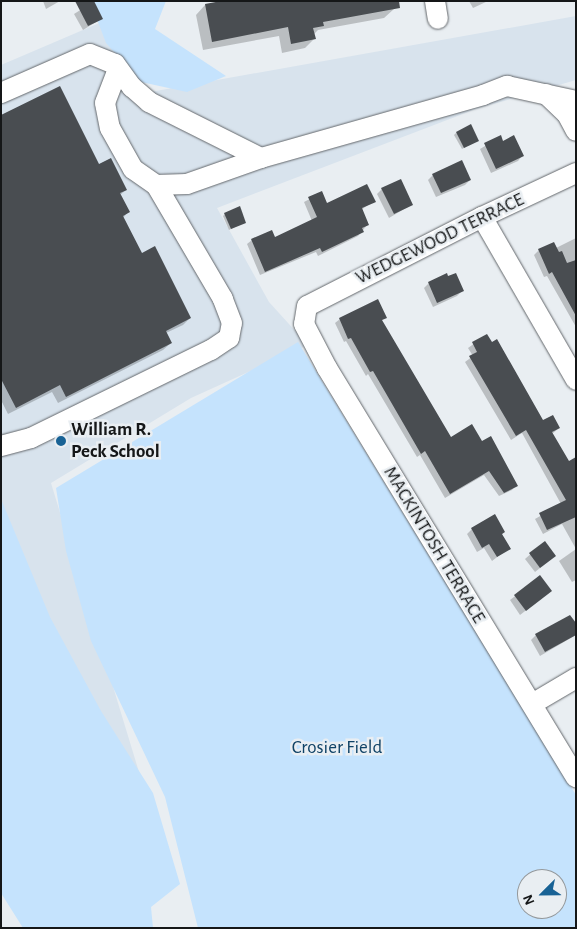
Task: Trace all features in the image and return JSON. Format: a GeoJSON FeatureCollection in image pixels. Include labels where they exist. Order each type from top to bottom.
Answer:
{"type":"FeatureCollection","features":[{"type":"Feature","properties":{"kind":"street"},"geometry":{"type":"LineString","coordinates":[[1,93],[90,54],[115,64],[132,87],[150,102],[262,158]]}},
{"type":"Feature","properties":{"kind":"street"},"geometry":{"type":"LineString","coordinates":[[1,446],[31,438],[229,338],[232,323],[223,299],[156,185],[133,169],[110,128],[105,103],[118,69]]}},
{"type":"Feature","properties":{"kind":"street"},"geometry":{"type":"LineString","coordinates":[[156,185],[187,184],[262,158],[483,95],[507,86],[576,100]]}},
{"type":"Feature","properties":{"kind":"street"},"geometry":{"type":"LineString","coordinates":[[546,94],[567,114],[576,131]]}},
{"type":"Feature","properties":{"kind":"street","name":"WEDGEWOOD TERRACE"},"geometry":{"type":"LineString","coordinates":[[307,308],[575,167]]}},
{"type":"Feature","properties":{"kind":"street"},"geometry":{"type":"LineString","coordinates":[[482,217],[576,380]]}},
{"type":"Feature","properties":{"kind":"street","name":"MACKINTOSH TERRACE"},"geometry":{"type":"LineString","coordinates":[[307,308],[304,324],[327,368],[576,777]]}},
{"type":"Feature","properties":{"kind":"street"},"geometry":{"type":"LineString","coordinates":[[532,704],[576,678]]}},
{"type":"Feature","properties":{"kind":"shaded area","name":"William R. Peck School"},"geometry":{"type":"Polygon","coordinates":[[[576,16],[576,80],[476,109],[217,208],[269,302],[308,345],[191,398],[51,483],[153,818],[1,859],[1,65],[104,21],[139,94],[576,16]]]}},
{"type":"Feature","properties":{"kind":"green space"},"geometry":{"type":"Polygon","coordinates":[[[90,1],[166,1],[155,29],[226,76],[187,92],[141,82],[106,43],[90,1]]]}},
{"type":"Feature","properties":{"kind":"green space","name":"Crosier Field"},"geometry":{"type":"Polygon","coordinates":[[[298,342],[576,795],[576,928],[198,928],[165,797],[91,641],[66,551],[56,488],[298,342]]]}},
{"type":"Feature","properties":{"kind":"green space"},"geometry":{"type":"Polygon","coordinates":[[[1,499],[50,617],[101,711],[153,793],[180,884],[151,907],[153,928],[23,928],[1,893],[1,499]]]}},
{"type":"Feature","properties":{"kind":"building"},"geometry":{"type":"Polygon","coordinates":[[[75,1],[94,1],[103,19],[88,26],[75,1]]]}},
{"type":"Feature","properties":{"kind":"building"},"geometry":{"type":"Polygon","coordinates":[[[221,1],[399,1],[400,8],[323,22],[324,26],[313,28],[316,39],[291,44],[288,27],[212,42],[205,4],[221,1]]]}},
{"type":"Feature","properties":{"kind":"building"},"geometry":{"type":"Polygon","coordinates":[[[60,86],[99,164],[111,158],[127,190],[120,193],[130,212],[123,216],[142,253],[155,246],[191,318],[166,331],[172,343],[66,397],[60,385],[16,408],[1,379],[1,115],[60,86]]]}},
{"type":"Feature","properties":{"kind":"building"},"geometry":{"type":"Polygon","coordinates":[[[471,124],[479,141],[464,148],[456,132],[471,124]]]}},
{"type":"Feature","properties":{"kind":"building"},"geometry":{"type":"Polygon","coordinates":[[[501,135],[503,141],[514,135],[524,156],[496,169],[484,143],[501,135]]]}},
{"type":"Feature","properties":{"kind":"building"},"geometry":{"type":"Polygon","coordinates":[[[462,160],[471,180],[441,193],[432,174],[462,160]]]}},
{"type":"Feature","properties":{"kind":"building"},"geometry":{"type":"Polygon","coordinates":[[[401,179],[413,205],[394,214],[381,188],[401,179]]]}},
{"type":"Feature","properties":{"kind":"building"},"geometry":{"type":"Polygon","coordinates":[[[367,184],[376,202],[362,208],[369,225],[362,228],[364,232],[322,252],[320,248],[265,272],[251,239],[272,230],[275,237],[317,217],[308,197],[322,191],[327,203],[367,184]]]}},
{"type":"Feature","properties":{"kind":"building"},"geometry":{"type":"Polygon","coordinates":[[[240,206],[246,223],[231,229],[224,213],[240,206]]]}},
{"type":"Feature","properties":{"kind":"building"},"geometry":{"type":"Polygon","coordinates":[[[554,242],[559,252],[562,251],[567,263],[576,260],[576,316],[552,272],[549,274],[538,249],[554,242]]]}},
{"type":"Feature","properties":{"kind":"building"},"geometry":{"type":"Polygon","coordinates":[[[447,273],[448,276],[456,273],[464,291],[437,303],[428,282],[447,273]]]}},
{"type":"Feature","properties":{"kind":"building"},"geometry":{"type":"Polygon","coordinates":[[[378,299],[387,318],[382,320],[451,437],[472,424],[482,441],[491,436],[518,486],[504,493],[489,471],[450,494],[425,451],[421,454],[373,371],[370,372],[351,338],[348,339],[339,318],[378,299]]]}},
{"type":"Feature","properties":{"kind":"building"},"geometry":{"type":"Polygon","coordinates":[[[487,334],[492,342],[497,339],[543,420],[553,415],[560,428],[552,432],[569,461],[576,457],[576,517],[547,530],[539,513],[566,500],[526,430],[516,436],[469,356],[477,352],[472,342],[487,334]]]}},
{"type":"Feature","properties":{"kind":"building"},"geometry":{"type":"Polygon","coordinates":[[[495,514],[505,532],[502,534],[511,549],[497,557],[489,544],[482,548],[471,528],[495,514]]]}},
{"type":"Feature","properties":{"kind":"building"},"geometry":{"type":"Polygon","coordinates":[[[545,541],[556,556],[540,568],[529,553],[545,541]]]}},
{"type":"Feature","properties":{"kind":"building"},"geometry":{"type":"Polygon","coordinates":[[[540,575],[552,591],[526,611],[514,595],[540,575]]]}},
{"type":"Feature","properties":{"kind":"building"},"geometry":{"type":"Polygon","coordinates":[[[570,615],[576,623],[576,635],[545,652],[535,634],[570,615]]]}},
{"type":"Feature","properties":{"kind":"place","name":"William R. Peck School"},"geometry":{"type":"Point","coordinates":[61,441]}}]}
